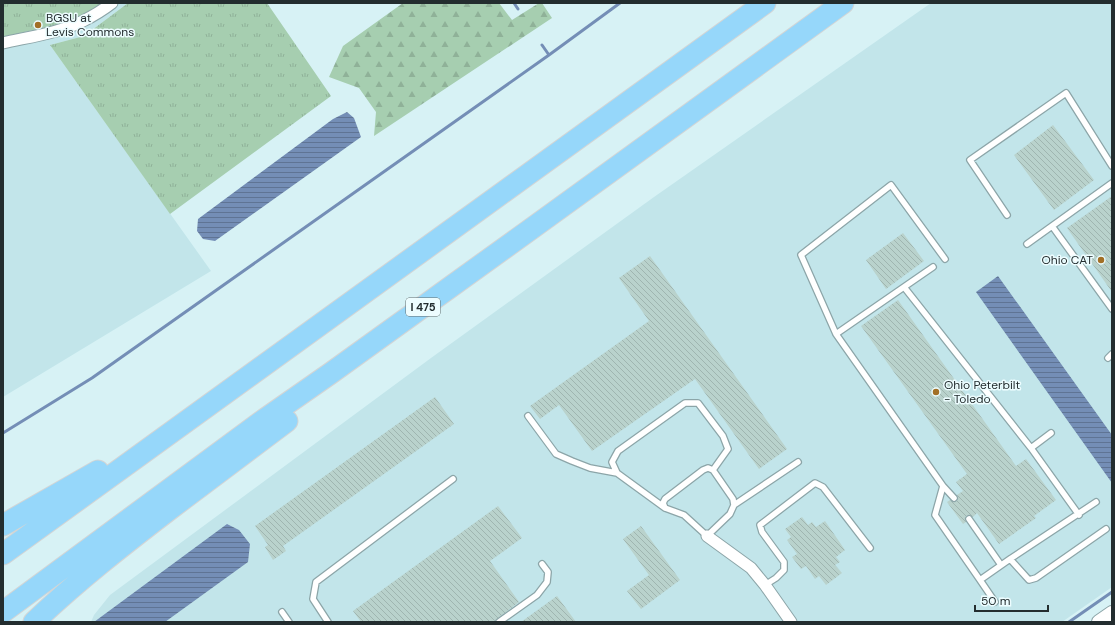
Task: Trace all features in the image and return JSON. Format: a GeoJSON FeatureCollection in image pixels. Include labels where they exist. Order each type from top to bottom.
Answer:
{"type":"FeatureCollection","features":[{"type":"Feature","properties":{"kind":"highway"},"geometry":{"type":"LineString","coordinates":[[3,554],[765,3]]}},
{"type":"Feature","properties":{"kind":"highway","name":"I 475"},"geometry":{"type":"LineString","coordinates":[[3,612],[265,419],[331,373],[843,3]]}},
{"type":"Feature","properties":{"kind":"highway"},"geometry":{"type":"LineString","coordinates":[[34,622],[82,578],[327,391],[531,229]]}},
{"type":"Feature","properties":{"kind":"highway"},"geometry":{"type":"LineString","coordinates":[[3,525],[116,460],[248,377]]}},
{"type":"Feature","properties":{"kind":"street"},"geometry":{"type":"LineString","coordinates":[[3,43],[65,28],[82,22],[97,14],[112,3]]}},
{"type":"Feature","properties":{"kind":"street"},"geometry":{"type":"LineString","coordinates":[[707,536],[751,568],[791,622]]}},
{"type":"Feature","properties":{"kind":"street"},"geometry":{"type":"LineString","coordinates":[[1099,622],[1112,613]]}},
{"type":"Feature","properties":{"kind":"lane"},"geometry":{"type":"LineString","coordinates":[[1006,215],[970,160],[1066,93],[1112,166]]}},
{"type":"Feature","properties":{"kind":"lane"},"geometry":{"type":"LineString","coordinates":[[1027,244],[1112,183]]}},
{"type":"Feature","properties":{"kind":"lane"},"geometry":{"type":"LineString","coordinates":[[945,258],[891,185],[801,254],[836,334],[943,486],[954,498]]}},
{"type":"Feature","properties":{"kind":"lane"},"geometry":{"type":"LineString","coordinates":[[1052,226],[1112,309]]}},
{"type":"Feature","properties":{"kind":"lane"},"geometry":{"type":"LineString","coordinates":[[836,334],[933,267]]}},
{"type":"Feature","properties":{"kind":"lane"},"geometry":{"type":"LineString","coordinates":[[904,287],[1031,448],[1079,514]]}},
{"type":"Feature","properties":{"kind":"lane"},"geometry":{"type":"LineString","coordinates":[[616,473],[612,462],[618,451],[685,403],[698,403],[723,436],[728,449],[713,470]]}},
{"type":"Feature","properties":{"kind":"lane"},"geometry":{"type":"LineString","coordinates":[[528,416],[556,454],[590,468],[616,473],[665,508],[684,516],[707,536],[730,514],[734,505],[798,462]]}},
{"type":"Feature","properties":{"kind":"lane"},"geometry":{"type":"LineString","coordinates":[[1031,448],[1051,433]]}},
{"type":"Feature","properties":{"kind":"lane"},"geometry":{"type":"LineString","coordinates":[[665,508],[663,503],[665,499],[703,470],[708,468],[713,470],[733,499],[734,505]]}},
{"type":"Feature","properties":{"kind":"lane"},"geometry":{"type":"LineString","coordinates":[[328,622],[313,599],[316,582],[453,479]]}},
{"type":"Feature","properties":{"kind":"lane"},"geometry":{"type":"LineString","coordinates":[[765,585],[776,578],[784,570],[784,562],[762,532],[760,525],[815,483],[823,487],[870,548]]}},
{"type":"Feature","properties":{"kind":"lane"},"geometry":{"type":"LineString","coordinates":[[943,486],[935,515],[995,602]]}},
{"type":"Feature","properties":{"kind":"lane"},"geometry":{"type":"LineString","coordinates":[[980,580],[1010,558],[1096,502]]}},
{"type":"Feature","properties":{"kind":"lane"},"geometry":{"type":"LineString","coordinates":[[969,519],[1002,565]]}},
{"type":"Feature","properties":{"kind":"lane"},"geometry":{"type":"LineString","coordinates":[[1010,558],[1029,580],[1036,578],[1106,530]]}},
{"type":"Feature","properties":{"kind":"lane"},"geometry":{"type":"LineString","coordinates":[[499,622],[537,595],[547,582],[548,572],[542,564]]}},
{"type":"Feature","properties":{"kind":"lane"},"geometry":{"type":"LineString","coordinates":[[282,612],[289,622]]}},
{"type":"Feature","properties":{"kind":"shaded area"},"geometry":{"type":"Polygon","coordinates":[[[3,3],[128,3],[84,36],[50,45],[211,271],[3,397],[3,3]]]}},
{"type":"Feature","properties":{"kind":"shaded area"},"geometry":{"type":"Polygon","coordinates":[[[931,3],[1112,3],[1112,587],[1062,622],[91,622],[94,615],[110,595],[431,358],[654,197],[931,3]]]}},
{"type":"Feature","properties":{"kind":"green space","name":"BGSU at Levis Commons"},"geometry":{"type":"Polygon","coordinates":[[[3,3],[102,3],[81,17],[64,23],[3,37],[3,3]]]}},
{"type":"Feature","properties":{"kind":"green space"},"geometry":{"type":"Polygon","coordinates":[[[128,3],[267,3],[331,96],[170,214],[50,45],[84,36],[128,3]]]}},
{"type":"Feature","properties":{"kind":"green space"},"geometry":{"type":"Polygon","coordinates":[[[403,3],[499,3],[512,20],[539,3],[542,3],[552,18],[374,136],[376,112],[359,88],[329,77],[343,46],[403,3]]]}},
{"type":"Feature","properties":{"kind":"water"},"geometry":{"type":"Polygon","coordinates":[[[347,112],[354,118],[361,137],[215,241],[203,239],[197,231],[198,219],[333,119],[347,112]]]}},
{"type":"Feature","properties":{"kind":"water"},"geometry":{"type":"Polygon","coordinates":[[[998,276],[1112,435],[1112,483],[976,292],[998,276]]]}},
{"type":"Feature","properties":{"kind":"water"},"geometry":{"type":"Polygon","coordinates":[[[227,524],[239,530],[250,544],[248,562],[165,622],[94,622],[227,524]]]}},
{"type":"Feature","properties":{"kind":"building"},"geometry":{"type":"Polygon","coordinates":[[[1053,125],[1094,180],[1054,210],[1014,155],[1053,125]]]}},
{"type":"Feature","properties":{"kind":"building","name":"Ohio CAT"},"geometry":{"type":"Polygon","coordinates":[[[1112,196],[1112,292],[1067,228],[1112,196]]]}},
{"type":"Feature","properties":{"kind":"building"},"geometry":{"type":"Polygon","coordinates":[[[903,233],[924,261],[886,289],[866,260],[903,233]]]}},
{"type":"Feature","properties":{"kind":"building"},"geometry":{"type":"Polygon","coordinates":[[[650,256],[787,449],[759,469],[695,379],[592,451],[559,405],[540,419],[530,406],[649,321],[619,278],[650,256]]]}},
{"type":"Feature","properties":{"kind":"building","name":"Ohio Peterbilt - Toledo"},"geometry":{"type":"Polygon","coordinates":[[[898,300],[1016,466],[1026,459],[1056,500],[1034,516],[1036,518],[999,544],[977,513],[973,517],[969,515],[966,516],[966,522],[963,524],[947,502],[950,500],[953,502],[957,501],[957,495],[963,491],[956,482],[967,474],[861,326],[898,300]]]}},
{"type":"Feature","properties":{"kind":"building"},"geometry":{"type":"Polygon","coordinates":[[[435,397],[454,424],[283,546],[286,551],[273,560],[265,547],[268,545],[255,526],[435,397]]]}},
{"type":"Feature","properties":{"kind":"building"},"geometry":{"type":"Polygon","coordinates":[[[498,506],[522,538],[490,561],[519,602],[493,622],[361,622],[353,611],[498,506]]]}},
{"type":"Feature","properties":{"kind":"building"},"geometry":{"type":"Polygon","coordinates":[[[802,517],[808,525],[812,522],[816,527],[825,521],[845,550],[836,557],[840,562],[835,565],[842,573],[826,585],[819,576],[815,579],[806,566],[801,569],[792,557],[797,554],[787,540],[791,537],[785,529],[802,517]]]}},
{"type":"Feature","properties":{"kind":"building"},"geometry":{"type":"Polygon","coordinates":[[[641,526],[680,580],[641,609],[627,591],[649,575],[623,539],[641,526]]]}},
{"type":"Feature","properties":{"kind":"building"},"geometry":{"type":"Polygon","coordinates":[[[557,596],[576,622],[521,622],[557,596]]]}},
{"type":"Feature","properties":{"kind":"waterway"},"geometry":{"type":"LineString","coordinates":[[514,3],[518,9]]}},
{"type":"Feature","properties":{"kind":"waterway"},"geometry":{"type":"LineString","coordinates":[[3,433],[92,378],[549,55],[620,3]]}},
{"type":"Feature","properties":{"kind":"waterway"},"geometry":{"type":"LineString","coordinates":[[542,45],[549,55]]}},
{"type":"Feature","properties":{"kind":"waterway"},"geometry":{"type":"LineString","coordinates":[[1069,622],[1112,592]]}},
{"type":"Feature","properties":{"kind":"place","name":"BGSU at Levis Commons"},"geometry":{"type":"Point","coordinates":[38,25]}},
{"type":"Feature","properties":{"kind":"place","name":"Ohio CAT"},"geometry":{"type":"Point","coordinates":[1101,260]}},
{"type":"Feature","properties":{"kind":"place","name":"Ohio Peterbilt - Toledo"},"geometry":{"type":"Point","coordinates":[936,392]}}]}
